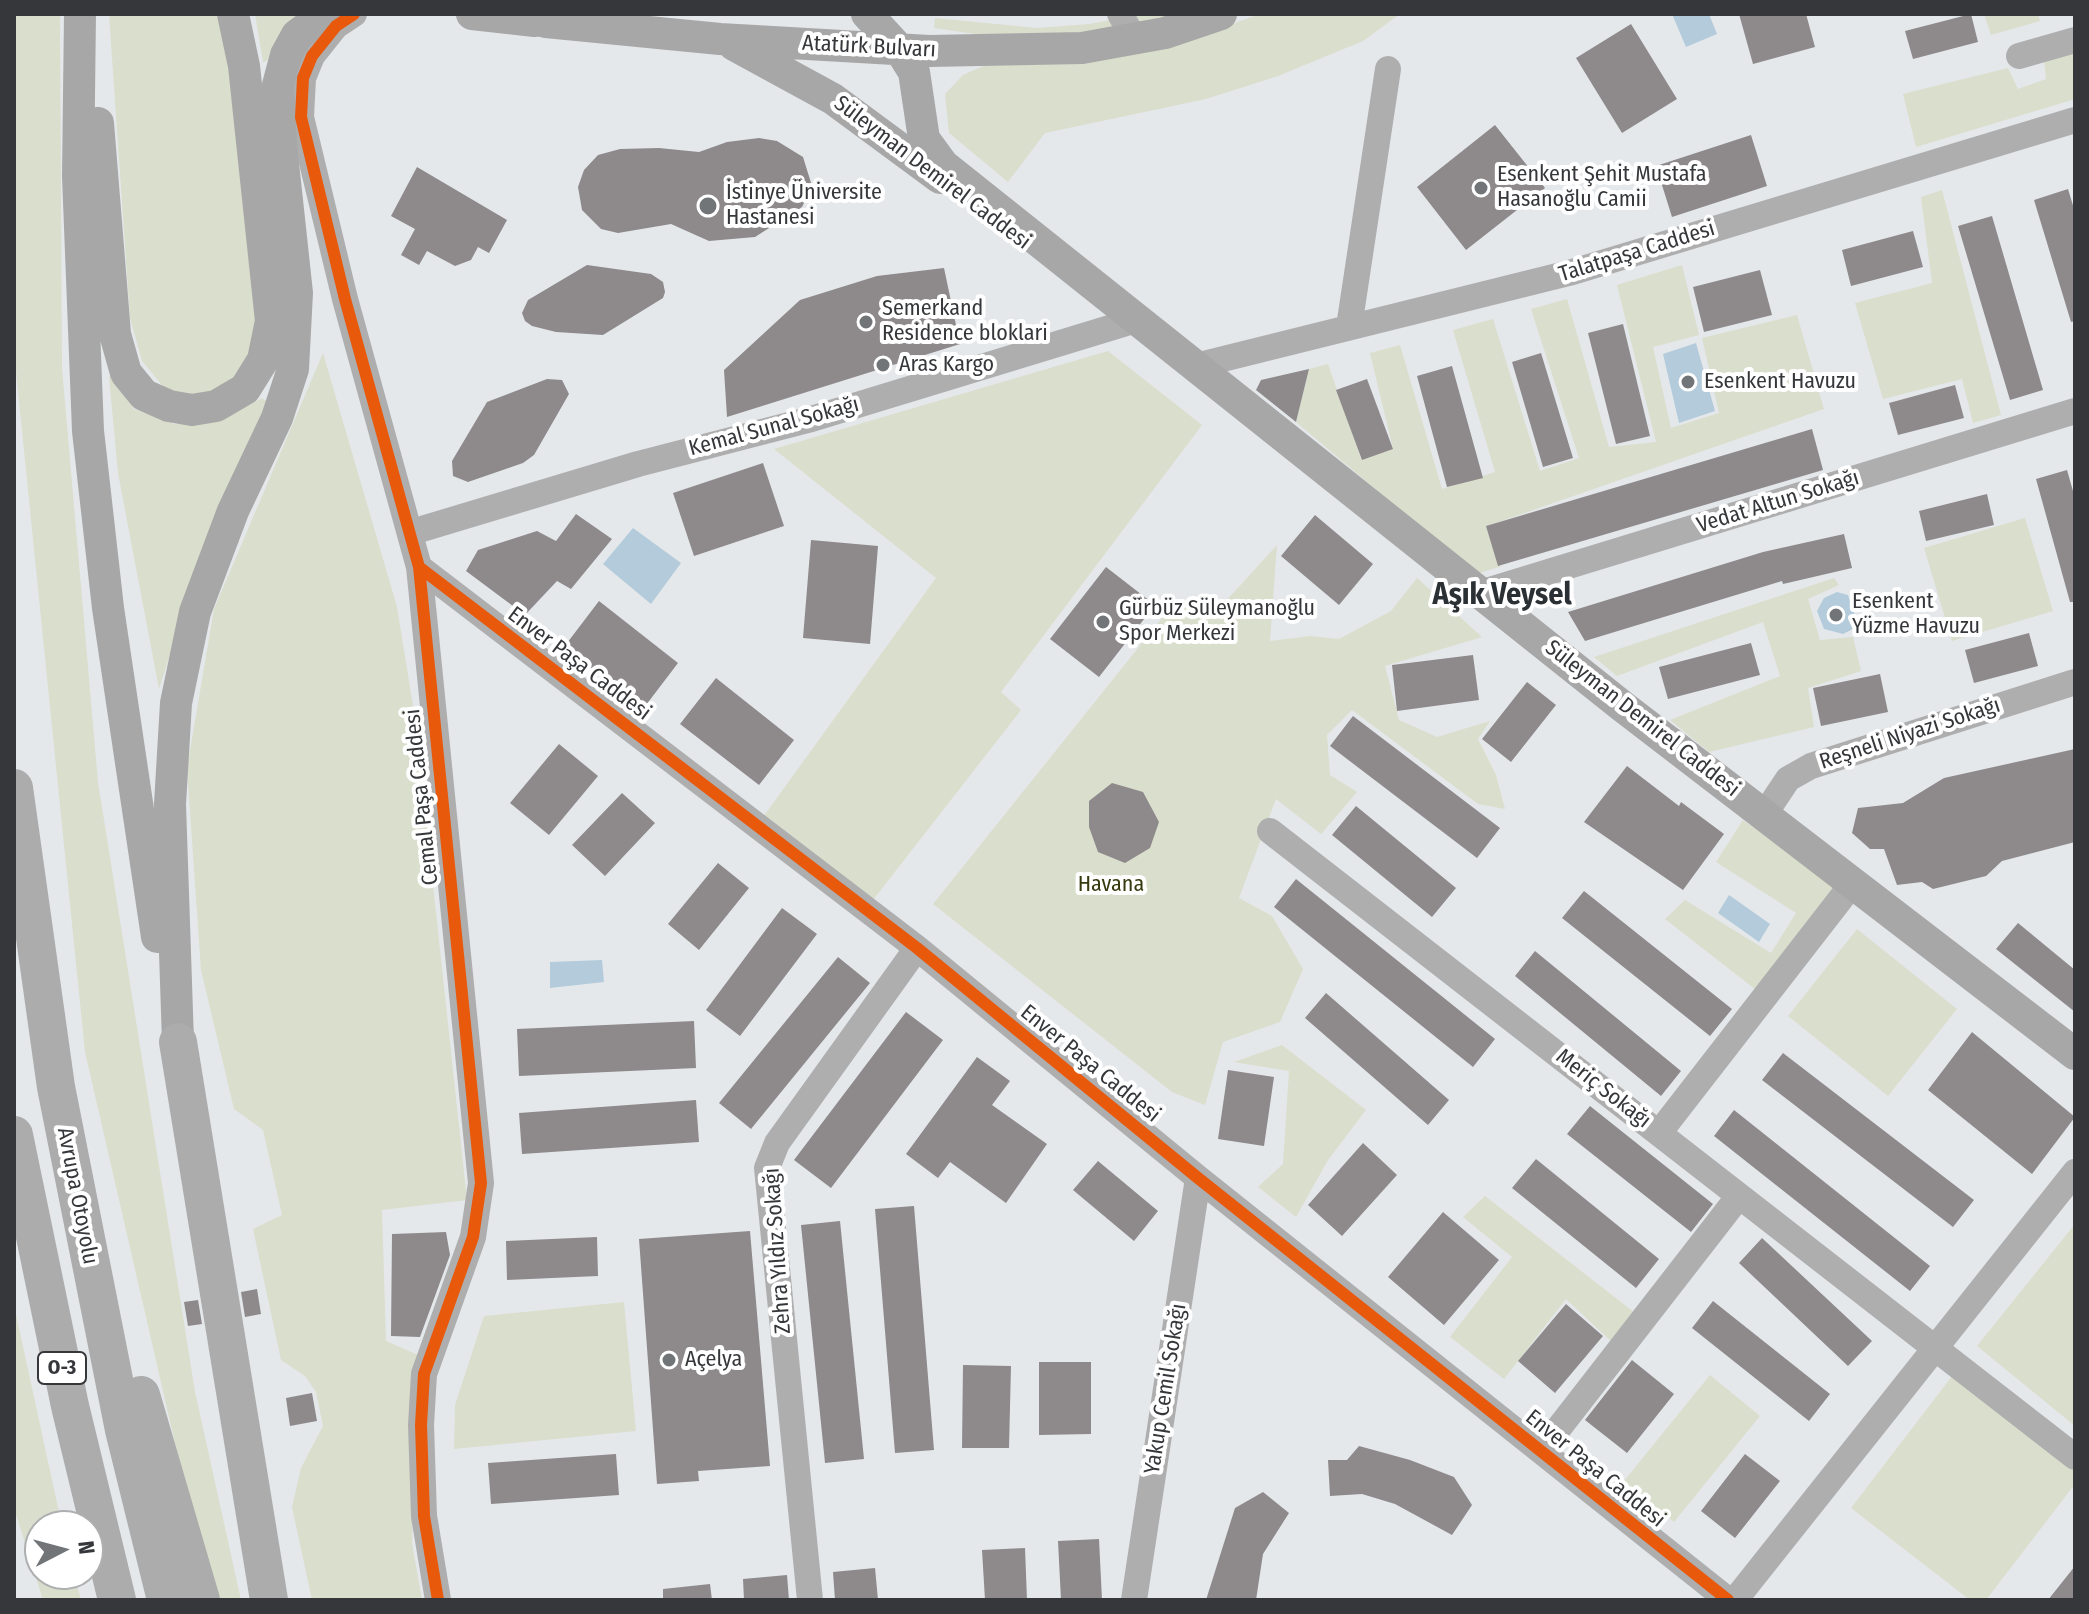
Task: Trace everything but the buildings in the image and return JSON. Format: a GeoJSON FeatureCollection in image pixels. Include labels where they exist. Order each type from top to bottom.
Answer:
{"type":"FeatureCollection","features":[{"type":"Feature","properties":{"kind":"highway","name":"Avrupa Otoyolu"},"geometry":{"type":"LineString","coordinates":[[14,788],[42,1004],[81,1214],[124,1430],[166,1600]]}},
{"type":"Feature","properties":{"kind":"highway"},"geometry":{"type":"LineString","coordinates":[[178,1042],[269,1600]]}},
{"type":"Feature","properties":{"kind":"highway","name":"O-3"},"geometry":{"type":"LineString","coordinates":[[14,1135],[70,1406],[117,1600]]}},
{"type":"Feature","properties":{"kind":"highway"},"geometry":{"type":"LineString","coordinates":[[81,1214],[117,1308],[201,1600]]}},
{"type":"Feature","properties":{"kind":"main road"},"geometry":{"type":"LineString","coordinates":[[80,14],[78,176],[88,431],[108,608],[152,904],[178,1042]]}},
{"type":"Feature","properties":{"kind":"main road"},"geometry":{"type":"LineString","coordinates":[[89,14],[115,334],[126,373],[144,395],[169,406],[192,410],[216,406],[245,389],[263,360],[271,321],[244,66],[233,14]]}},
{"type":"Feature","properties":{"kind":"main road"},"geometry":{"type":"LineString","coordinates":[[178,1042],[170,804],[176,703],[195,612],[233,511],[277,418],[293,369],[297,293],[281,145],[278,85],[286,55],[297,35],[325,14]]}},
{"type":"Feature","properties":{"kind":"main road"},"geometry":{"type":"LineString","coordinates":[[472,14],[546,22]]}},
{"type":"Feature","properties":{"kind":"main road","name":"Atatürk Bulvarı"},"geometry":{"type":"LineString","coordinates":[[515,14],[546,22],[720,39],[901,51],[1082,48],[1127,27],[1187,27],[1221,14]]}},
{"type":"Feature","properties":{"kind":"main road","name":"Süleyman Demirel Caddesi"},"geometry":{"type":"LineString","coordinates":[[867,14],[901,51],[917,78],[924,139],[943,165],[1480,593],[2075,1054]]}},
{"type":"Feature","properties":{"kind":"main road","name":"Süleyman Demirel Caddesi"},"geometry":{"type":"LineString","coordinates":[[720,39],[799,78],[867,122],[1113,308],[1136,320]]}},
{"type":"Feature","properties":{"kind":"main road"},"geometry":{"type":"LineString","coordinates":[[921,97],[939,71],[986,51]]}},
{"type":"Feature","properties":{"kind":"street","name":"Cemal Paşa Caddesi"},"geometry":{"type":"LineString","coordinates":[[354,14],[336,26],[312,56],[303,78],[301,117],[345,299],[412,532],[419,567],[481,1183],[473,1237],[424,1374],[421,1425],[424,1516],[438,1600]]}},
{"type":"Feature","properties":{"kind":"street"},"geometry":{"type":"LineString","coordinates":[[2019,56],[2075,40]]}},
{"type":"Feature","properties":{"kind":"street"},"geometry":{"type":"LineString","coordinates":[[1349,327],[1388,69]]}},
{"type":"Feature","properties":{"kind":"street","name":"Talatpaşa Caddesi"},"geometry":{"type":"LineString","coordinates":[[1195,366],[1569,273],[2075,120]]}},
{"type":"Feature","properties":{"kind":"street","name":"Kemal Sunal Sokağı"},"geometry":{"type":"LineString","coordinates":[[412,532],[638,464],[808,420],[1136,320]]}},
{"type":"Feature","properties":{"kind":"street","name":"Vedat Altun Sokağı"},"geometry":{"type":"LineString","coordinates":[[1480,593],[2075,411]]}},
{"type":"Feature","properties":{"kind":"street","name":"Enver Paşa Caddesi"},"geometry":{"type":"LineString","coordinates":[[419,567],[917,948],[1198,1178],[1728,1600]]}},
{"type":"Feature","properties":{"kind":"street","name":"Reşneli Niyazi Sokağı"},"geometry":{"type":"LineString","coordinates":[[1764,815],[1788,779],[1811,766],[2075,682]]}},
{"type":"Feature","properties":{"kind":"street","name":"Meriç Sokağı"},"geometry":{"type":"LineString","coordinates":[[1270,831],[2075,1457]]}},
{"type":"Feature","properties":{"kind":"street"},"geometry":{"type":"LineString","coordinates":[[1659,1133],[1853,883]]}},
{"type":"Feature","properties":{"kind":"street","name":"Zehra Yıldız Sokağı"},"geometry":{"type":"LineString","coordinates":[[810,1600],[767,1168],[777,1143],[917,948]]}},
{"type":"Feature","properties":{"kind":"street"},"geometry":{"type":"LineString","coordinates":[[1735,1600],[2075,1172]]}},
{"type":"Feature","properties":{"kind":"street","name":"Yakup Cemil Sokağı"},"geometry":{"type":"LineString","coordinates":[[1134,1600],[1198,1178]]}},
{"type":"Feature","properties":{"kind":"street"},"geometry":{"type":"LineString","coordinates":[[1541,1451],[1739,1196]]}},
{"type":"Feature","properties":{"kind":"green space"},"geometry":{"type":"Polygon","coordinates":[[[14,14],[60,14],[62,368],[98,782],[195,1392],[241,1600],[217,1600],[198,1543],[85,1052],[14,352],[14,14]]]}},
{"type":"Feature","properties":{"kind":"green space"},"geometry":{"type":"Polygon","coordinates":[[[109,14],[218,14],[232,76],[257,322],[247,371],[200,399],[166,390],[142,361],[130,318],[109,14]]]}},
{"type":"Feature","properties":{"kind":"green space"},"geometry":{"type":"Polygon","coordinates":[[[255,14],[297,14],[282,30],[267,61],[263,62],[255,14]]]}},
{"type":"Feature","properties":{"kind":"green space"},"geometry":{"type":"Polygon","coordinates":[[[1146,14],[1200,14],[1094,35],[1003,38],[934,28],[935,18],[1037,28],[1089,24],[1146,14]]]}},
{"type":"Feature","properties":{"kind":"green space"},"geometry":{"type":"Polygon","coordinates":[[[1260,14],[1400,14],[1363,41],[1278,76],[1206,99],[1045,133],[1008,182],[949,133],[945,94],[963,75],[988,64],[1196,37],[1260,14]]]}},
{"type":"Feature","properties":{"kind":"green space"},"geometry":{"type":"Polygon","coordinates":[[[1984,14],[2038,14],[2040,21],[1991,35],[1984,14]]]}},
{"type":"Feature","properties":{"kind":"green space"},"geometry":{"type":"Polygon","coordinates":[[[2075,51],[2075,99],[1916,147],[1903,94],[2008,68],[2018,89],[2046,79],[2044,59],[2075,51]]]}},
{"type":"Feature","properties":{"kind":"green space"},"geometry":{"type":"Polygon","coordinates":[[[1942,190],[2001,415],[1973,423],[1962,379],[1883,399],[1855,303],[1932,283],[1921,197],[1942,190]]]}},
{"type":"Feature","properties":{"kind":"green space"},"geometry":{"type":"Polygon","coordinates":[[[1682,265],[1699,335],[1653,347],[1671,428],[1719,413],[1702,338],[1797,315],[1824,409],[1487,526],[1498,565],[1502,566],[1476,574],[1296,422],[1309,369],[1328,364],[1361,459],[1393,449],[1370,353],[1400,345],[1442,489],[1495,472],[1453,330],[1493,319],[1540,471],[1579,458],[1531,309],[1567,299],[1609,447],[1656,442],[1617,285],[1682,265]]]}},
{"type":"Feature","properties":{"kind":"green space"},"geometry":{"type":"Polygon","coordinates":[[[1108,351],[1202,425],[1001,692],[1021,710],[866,909],[758,824],[936,578],[774,449],[1108,351]]]}},
{"type":"Feature","properties":{"kind":"green space"},"geometry":{"type":"Polygon","coordinates":[[[323,353],[397,607],[415,718],[467,1200],[382,1210],[386,1341],[418,1355],[412,1543],[422,1600],[312,1600],[292,1507],[301,1468],[323,1426],[316,1392],[305,1376],[281,1360],[253,1229],[282,1215],[263,1130],[234,1109],[201,970],[187,768],[214,609],[323,353]]]}},
{"type":"Feature","properties":{"kind":"green space"},"geometry":{"type":"Polygon","coordinates":[[[114,372],[134,409],[174,424],[218,421],[262,398],[269,403],[182,617],[159,689],[118,473],[109,377],[114,372]]]}},
{"type":"Feature","properties":{"kind":"green space"},"geometry":{"type":"Polygon","coordinates":[[[2025,518],[2053,611],[1952,641],[1924,548],[2025,518]]]}},
{"type":"Feature","properties":{"kind":"green space","name":"Havana"},"geometry":{"type":"Polygon","coordinates":[[[1277,545],[1270,641],[1310,636],[1339,639],[1391,611],[1417,578],[1482,637],[1385,666],[1399,720],[1437,737],[1490,721],[1478,739],[1496,775],[1505,809],[1478,804],[1352,710],[1327,735],[1330,775],[1357,792],[1321,834],[1276,799],[1239,898],[1272,916],[1303,969],[1280,1022],[1223,1042],[1205,1105],[1172,1092],[933,904],[1170,608],[1225,602],[1277,545]]]}},
{"type":"Feature","properties":{"kind":"green space"},"geometry":{"type":"Polygon","coordinates":[[[1834,578],[1839,585],[1808,599],[1820,640],[1853,637],[1861,671],[1808,688],[1814,727],[1709,752],[1670,720],[1780,676],[1763,622],[1617,676],[1594,657],[1834,578]]]}},
{"type":"Feature","properties":{"kind":"green space"},"geometry":{"type":"Polygon","coordinates":[[[1743,820],[1842,889],[1760,993],[1665,919],[1685,900],[1771,953],[1796,913],[1716,862],[1743,820]]]}},
{"type":"Feature","properties":{"kind":"green space"},"geometry":{"type":"Polygon","coordinates":[[[1857,929],[1957,1009],[1888,1096],[1788,1016],[1857,929]]]}},
{"type":"Feature","properties":{"kind":"green space"},"geometry":{"type":"Polygon","coordinates":[[[1282,1045],[1366,1110],[1328,1160],[1296,1217],[1258,1187],[1283,1164],[1289,1071],[1234,1062],[1282,1045]]]}},
{"type":"Feature","properties":{"kind":"green space"},"geometry":{"type":"Polygon","coordinates":[[[1485,1196],[1635,1313],[1612,1342],[1566,1299],[1504,1379],[1450,1337],[1512,1257],[1463,1217],[1485,1196]]]}},
{"type":"Feature","properties":{"kind":"green space"},"geometry":{"type":"Polygon","coordinates":[[[2075,1224],[2075,1426],[1977,1346],[2075,1224]]]}},
{"type":"Feature","properties":{"kind":"green space"},"geometry":{"type":"Polygon","coordinates":[[[624,1302],[636,1431],[454,1449],[455,1405],[484,1316],[624,1302]]]}},
{"type":"Feature","properties":{"kind":"green space"},"geometry":{"type":"Polygon","coordinates":[[[14,1305],[59,1510],[24,1510],[24,1540],[14,1508],[14,1305]]]}},
{"type":"Feature","properties":{"kind":"green space"},"geometry":{"type":"Polygon","coordinates":[[[1956,1371],[2075,1463],[2075,1484],[1986,1600],[1970,1600],[1851,1508],[1956,1371]]]}},
{"type":"Feature","properties":{"kind":"green space"},"geometry":{"type":"Polygon","coordinates":[[[1710,1375],[1760,1416],[1674,1522],[1624,1481],[1710,1375]]]}},
{"type":"Feature","properties":{"kind":"green space"},"geometry":{"type":"Polygon","coordinates":[[[40,1590],[78,1590],[81,1600],[43,1600],[40,1590]]]}},
{"type":"Feature","properties":{"kind":"water"},"geometry":{"type":"Polygon","coordinates":[[[1672,14],[1709,14],[1717,34],[1686,47],[1672,14]]]}},
{"type":"Feature","properties":{"kind":"water","name":"Esenkent Havuzu"},"geometry":{"type":"Polygon","coordinates":[[[1696,343],[1715,411],[1679,423],[1663,354],[1696,343]]]}},
{"type":"Feature","properties":{"kind":"water"},"geometry":{"type":"Polygon","coordinates":[[[633,528],[681,563],[651,604],[603,564],[633,528]]]}},
{"type":"Feature","properties":{"kind":"water","name":"Esenkent Yüzme Havuzu"},"geometry":{"type":"Polygon","coordinates":[[[1837,592],[1848,595],[1856,619],[1853,629],[1843,634],[1824,629],[1817,611],[1824,598],[1837,592]]]}},
{"type":"Feature","properties":{"kind":"water"},"geometry":{"type":"Polygon","coordinates":[[[1729,895],[1770,924],[1759,942],[1718,913],[1729,895]]]}},
{"type":"Feature","properties":{"kind":"water"},"geometry":{"type":"Polygon","coordinates":[[[602,960],[604,982],[550,988],[550,962],[602,960]]]}},
{"type":"Feature","properties":{"kind":"cycle path"},"geometry":{"type":"LineString","coordinates":[[354,14],[336,26],[312,56],[303,78],[301,117],[345,299],[419,567],[481,1183],[473,1237],[424,1374],[421,1425],[424,1516],[438,1600]]}},
{"type":"Feature","properties":{"kind":"cycle path"},"geometry":{"type":"LineString","coordinates":[[419,567],[917,948],[1198,1178],[1728,1600]]}},
{"type":"Feature","properties":{"kind":"place","name":"Esenkent Şehit Mustafa Hasanoğlu Camii"},"geometry":{"type":"Point","coordinates":[1481,188]}},
{"type":"Feature","properties":{"kind":"place","name":"İstinye Üniversite Hastanesi"},"geometry":{"type":"Point","coordinates":[708,206]}},
{"type":"Feature","properties":{"kind":"place","name":"Semerkand Residence bloklari"},"geometry":{"type":"Point","coordinates":[866,322]}},
{"type":"Feature","properties":{"kind":"place","name":"Aras Kargo"},"geometry":{"type":"Point","coordinates":[883,365]}},
{"type":"Feature","properties":{"kind":"place","name":"Esenkent Havuzu"},"geometry":{"type":"Point","coordinates":[1688,382]}},
{"type":"Feature","properties":{"kind":"place","name":"Esenkent Yüzme Havuzu"},"geometry":{"type":"Point","coordinates":[1836,615]}},
{"type":"Feature","properties":{"kind":"place","name":"Gürbüz Süleymanoğlu Spor Merkezi"},"geometry":{"type":"Point","coordinates":[1103,622]}},
{"type":"Feature","properties":{"kind":"place","name":"Açelya"},"geometry":{"type":"Point","coordinates":[669,1360]}},
{"type":"Feature","properties":{"kind":"district","name":"Aşık Veysel"},"geometry":{"type":"Point","coordinates":[1502,596]}}]}
